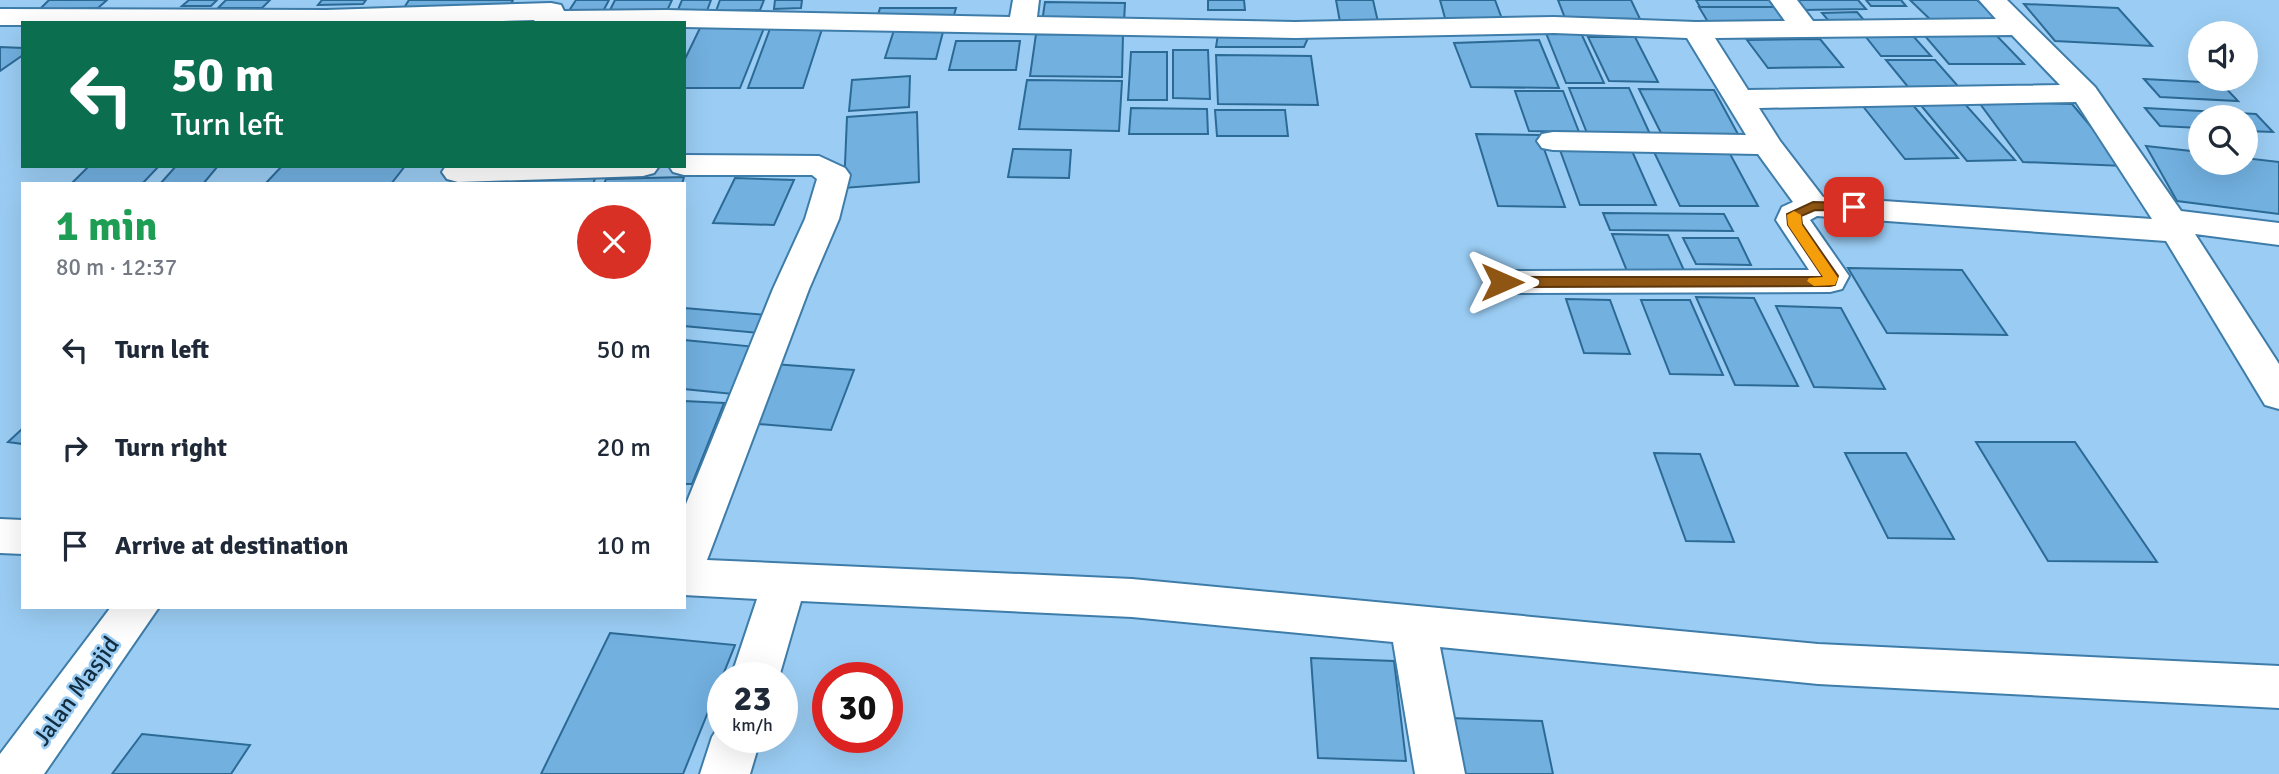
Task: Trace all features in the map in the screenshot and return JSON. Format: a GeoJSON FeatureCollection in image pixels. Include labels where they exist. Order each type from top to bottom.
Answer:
{"type":"FeatureCollection","features":[{"type":"Feature","properties":{"kind":"street"},"geometry":{"type":"LineString","coordinates":[[1783,0],[1807,31]]}},
{"type":"Feature","properties":{"kind":"street"},"geometry":{"type":"LineString","coordinates":[[1992,0],[2016,27],[2085,93],[2173,225],[2279,396]]}},
{"type":"Feature","properties":{"kind":"street"},"geometry":{"type":"LineString","coordinates":[[0,17],[39,8],[326,18],[550,13],[666,18],[1024,13],[1295,30],[1549,12],[1696,30],[2016,27]]}},
{"type":"Feature","properties":{"kind":"street"},"geometry":{"type":"LineString","coordinates":[[1696,30],[1767,145],[1813,206]]}},
{"type":"Feature","properties":{"kind":"street"},"geometry":{"type":"LineString","coordinates":[[1739,99],[2085,93]]}},
{"type":"Feature","properties":{"kind":"street"},"geometry":{"type":"LineString","coordinates":[[1553,141],[1767,145]]}},
{"type":"Feature","properties":{"kind":"street"},"geometry":{"type":"LineString","coordinates":[[686,165],[819,166],[834,175],[831,196],[820,226],[792,288],[686,558]]}},
{"type":"Feature","properties":{"kind":"street"},"geometry":{"type":"LineString","coordinates":[[457,174],[596,168]]}},
{"type":"Feature","properties":{"kind":"street"},"geometry":{"type":"LineString","coordinates":[[1502,282],[1830,281],[1830,276],[1793,220],[1794,214],[1799,210],[1813,206],[2173,225],[2279,234]]}},
{"type":"Feature","properties":{"kind":"street"},"geometry":{"type":"LineString","coordinates":[[0,536],[21,537]]}},
{"type":"Feature","properties":{"kind":"street"},"geometry":{"type":"LineString","coordinates":[[686,577],[784,584],[1132,598],[1818,664],[2279,687]]}},
{"type":"Feature","properties":{"kind":"street"},"geometry":{"type":"LineString","coordinates":[[760,662],[784,584]]}},
{"type":"Feature","properties":{"kind":"street","name":"Jalan Masjid"},"geometry":{"type":"LineString","coordinates":[[15,774],[136,609]]}},
{"type":"Feature","properties":{"kind":"street"},"geometry":{"type":"LineString","coordinates":[[1413,625],[1440,774]]}},
{"type":"Feature","properties":{"kind":"street"},"geometry":{"type":"LineString","coordinates":[[725,774],[732,753]]}},
{"type":"Feature","properties":{"kind":"building"},"geometry":{"type":"Polygon","coordinates":[[[49,0],[107,0],[98,8],[39,10],[49,0]]]}},
{"type":"Feature","properties":{"kind":"building"},"geometry":{"type":"Polygon","coordinates":[[[189,0],[217,0],[211,6],[182,6],[189,0]]]}},
{"type":"Feature","properties":{"kind":"building"},"geometry":{"type":"Polygon","coordinates":[[[226,0],[270,0],[262,8],[218,8],[226,0]]]}},
{"type":"Feature","properties":{"kind":"building"},"geometry":{"type":"Polygon","coordinates":[[[322,0],[366,0],[363,4],[318,5],[322,0]]]}},
{"type":"Feature","properties":{"kind":"building"},"geometry":{"type":"Polygon","coordinates":[[[409,0],[513,0],[508,10],[400,14],[409,0]]]}},
{"type":"Feature","properties":{"kind":"building"},"geometry":{"type":"Polygon","coordinates":[[[576,0],[609,0],[600,17],[565,17],[576,0]]]}},
{"type":"Feature","properties":{"kind":"building"},"geometry":{"type":"Polygon","coordinates":[[[615,0],[672,0],[665,15],[607,16],[615,0]]]}},
{"type":"Feature","properties":{"kind":"building"},"geometry":{"type":"Polygon","coordinates":[[[682,0],[711,0],[705,16],[675,17],[682,0]]]}},
{"type":"Feature","properties":{"kind":"building"},"geometry":{"type":"Polygon","coordinates":[[[720,0],[764,0],[760,10],[716,11],[720,0]]]}},
{"type":"Feature","properties":{"kind":"building"},"geometry":{"type":"Polygon","coordinates":[[[775,0],[802,0],[801,8],[774,9],[775,0]]]}},
{"type":"Feature","properties":{"kind":"building"},"geometry":{"type":"Polygon","coordinates":[[[1208,0],[1244,0],[1245,10],[1208,10],[1208,0]]]}},
{"type":"Feature","properties":{"kind":"building"},"geometry":{"type":"Polygon","coordinates":[[[1336,0],[1373,0],[1378,22],[1340,22],[1336,0]]]}},
{"type":"Feature","properties":{"kind":"building"},"geometry":{"type":"Polygon","coordinates":[[[1440,0],[1495,0],[1502,19],[1445,18],[1440,0]]]}},
{"type":"Feature","properties":{"kind":"building"},"geometry":{"type":"Polygon","coordinates":[[[1558,0],[1631,0],[1640,19],[1565,18],[1558,0]]]}},
{"type":"Feature","properties":{"kind":"building"},"geometry":{"type":"Polygon","coordinates":[[[1696,0],[1777,0],[1782,7],[1700,7],[1696,0]]]}},
{"type":"Feature","properties":{"kind":"building"},"geometry":{"type":"Polygon","coordinates":[[[1793,0],[1858,0],[1866,9],[1801,10],[1793,0]]]}},
{"type":"Feature","properties":{"kind":"building"},"geometry":{"type":"Polygon","coordinates":[[[1866,0],[1901,0],[1906,6],[1871,6],[1866,0]]]}},
{"type":"Feature","properties":{"kind":"building"},"geometry":{"type":"Polygon","coordinates":[[[1910,0],[1977,0],[2004,24],[1937,26],[1910,0]]]}},
{"type":"Feature","properties":{"kind":"building"},"geometry":{"type":"Polygon","coordinates":[[[1045,2],[1125,3],[1124,23],[1042,22],[1045,2]]]}},
{"type":"Feature","properties":{"kind":"building"},"geometry":{"type":"Polygon","coordinates":[[[2024,4],[2118,8],[2152,46],[2055,41],[2024,4]]]}},
{"type":"Feature","properties":{"kind":"building"},"geometry":{"type":"Polygon","coordinates":[[[1699,7],[1778,7],[1793,28],[1711,27],[1699,7]]]}},
{"type":"Feature","properties":{"kind":"building"},"geometry":{"type":"Polygon","coordinates":[[[880,8],[956,8],[954,15],[878,15],[880,8]]]}},
{"type":"Feature","properties":{"kind":"building"},"geometry":{"type":"Polygon","coordinates":[[[1857,12],[1869,26],[1834,27],[1822,13],[1857,12]]]}},
{"type":"Feature","properties":{"kind":"building"},"geometry":{"type":"Polygon","coordinates":[[[771,26],[823,26],[803,88],[748,88],[771,26]]]}},
{"type":"Feature","properties":{"kind":"building"},"geometry":{"type":"Polygon","coordinates":[[[895,27],[944,28],[936,59],[885,58],[895,27]]]}},
{"type":"Feature","properties":{"kind":"building"},"geometry":{"type":"Polygon","coordinates":[[[700,28],[764,28],[740,88],[686,88],[686,57],[700,28]]]}},
{"type":"Feature","properties":{"kind":"building"},"geometry":{"type":"Polygon","coordinates":[[[1546,33],[1581,33],[1604,83],[1566,83],[1546,33]]]}},
{"type":"Feature","properties":{"kind":"building"},"geometry":{"type":"Polygon","coordinates":[[[1036,34],[1123,35],[1122,77],[1030,76],[1036,34]]]}},
{"type":"Feature","properties":{"kind":"building"},"geometry":{"type":"Polygon","coordinates":[[[1218,34],[1308,38],[1304,47],[1216,47],[1218,34]]]}},
{"type":"Feature","properties":{"kind":"building"},"geometry":{"type":"Polygon","coordinates":[[[1925,36],[1997,36],[2024,64],[1949,64],[1925,36]]]}},
{"type":"Feature","properties":{"kind":"building"},"geometry":{"type":"Polygon","coordinates":[[[1588,37],[1635,37],[1658,82],[1609,81],[1588,37]]]}},
{"type":"Feature","properties":{"kind":"building"},"geometry":{"type":"Polygon","coordinates":[[[1866,37],[1914,37],[1931,56],[1881,56],[1866,37]]]}},
{"type":"Feature","properties":{"kind":"building"},"geometry":{"type":"Polygon","coordinates":[[[1820,39],[1843,67],[1768,68],[1747,40],[1820,39]]]}},
{"type":"Feature","properties":{"kind":"building"},"geometry":{"type":"Polygon","coordinates":[[[1539,40],[1559,88],[1471,87],[1454,43],[1539,40]]]}},
{"type":"Feature","properties":{"kind":"building"},"geometry":{"type":"Polygon","coordinates":[[[956,41],[1020,41],[1016,70],[949,70],[956,41]]]}},
{"type":"Feature","properties":{"kind":"building"},"geometry":{"type":"Polygon","coordinates":[[[0,47],[21,48],[21,56],[0,71],[0,47]]]}},
{"type":"Feature","properties":{"kind":"building"},"geometry":{"type":"Polygon","coordinates":[[[1173,50],[1208,50],[1210,99],[1173,98],[1173,50]]]}},
{"type":"Feature","properties":{"kind":"building"},"geometry":{"type":"Polygon","coordinates":[[[1131,52],[1167,52],[1167,100],[1128,100],[1131,52]]]}},
{"type":"Feature","properties":{"kind":"building"},"geometry":{"type":"Polygon","coordinates":[[[1216,55],[1311,56],[1318,105],[1218,104],[1216,55]]]}},
{"type":"Feature","properties":{"kind":"building"},"geometry":{"type":"Polygon","coordinates":[[[1886,60],[1935,60],[1964,93],[1913,93],[1886,60]]]}},
{"type":"Feature","properties":{"kind":"building"},"geometry":{"type":"Polygon","coordinates":[[[910,76],[909,107],[849,111],[852,80],[910,76]]]}},
{"type":"Feature","properties":{"kind":"building"},"geometry":{"type":"Polygon","coordinates":[[[2144,79],[2188,81],[2188,91],[2229,91],[2238,101],[2160,97],[2144,79]]]}},
{"type":"Feature","properties":{"kind":"building"},"geometry":{"type":"Polygon","coordinates":[[[1027,80],[1122,81],[1119,131],[1019,129],[1027,80]]]}},
{"type":"Feature","properties":{"kind":"building"},"geometry":{"type":"Polygon","coordinates":[[[1569,88],[1629,88],[1650,134],[1587,133],[1569,88]]]}},
{"type":"Feature","properties":{"kind":"building"},"geometry":{"type":"Polygon","coordinates":[[[1639,89],[1714,90],[1739,136],[1662,135],[1639,89]]]}},
{"type":"Feature","properties":{"kind":"building"},"geometry":{"type":"Polygon","coordinates":[[[1515,91],[1563,91],[1579,132],[1529,131],[1515,91]]]}},
{"type":"Feature","properties":{"kind":"building"},"geometry":{"type":"Polygon","coordinates":[[[1978,101],[2072,104],[2124,166],[2023,162],[1978,101]]]}},
{"type":"Feature","properties":{"kind":"building"},"geometry":{"type":"Polygon","coordinates":[[[1919,103],[1964,103],[2015,160],[1967,161],[1919,103]]]}},
{"type":"Feature","properties":{"kind":"building"},"geometry":{"type":"Polygon","coordinates":[[[1912,104],[1958,158],[1905,159],[1862,105],[1912,104]]]}},
{"type":"Feature","properties":{"kind":"building"},"geometry":{"type":"Polygon","coordinates":[[[1131,108],[1207,109],[1208,134],[1129,134],[1131,108]]]}},
{"type":"Feature","properties":{"kind":"building"},"geometry":{"type":"Polygon","coordinates":[[[2145,108],[2188,110],[2188,127],[2160,126],[2145,108]]]}},
{"type":"Feature","properties":{"kind":"building"},"geometry":{"type":"Polygon","coordinates":[[[1215,110],[1285,110],[1288,136],[1217,136],[1215,110]]]}},
{"type":"Feature","properties":{"kind":"building"},"geometry":{"type":"Polygon","coordinates":[[[917,112],[919,182],[844,188],[847,117],[917,112]]]}},
{"type":"Feature","properties":{"kind":"building"},"geometry":{"type":"Polygon","coordinates":[[[2258,116],[2273,132],[2258,131],[2258,116]]]}},
{"type":"Feature","properties":{"kind":"building"},"geometry":{"type":"Polygon","coordinates":[[[1476,134],[1539,135],[1565,207],[1498,206],[1476,134]]]}},
{"type":"Feature","properties":{"kind":"building"},"geometry":{"type":"Polygon","coordinates":[[[2146,146],[2188,151],[2188,175],[2258,175],[2258,160],[2279,162],[2279,214],[2177,201],[2146,146]]]}},
{"type":"Feature","properties":{"kind":"building"},"geometry":{"type":"Polygon","coordinates":[[[1013,149],[1071,150],[1069,178],[1008,177],[1013,149]]]}},
{"type":"Feature","properties":{"kind":"building"},"geometry":{"type":"Polygon","coordinates":[[[1560,150],[1632,151],[1656,205],[1580,205],[1560,150]]]}},
{"type":"Feature","properties":{"kind":"building"},"geometry":{"type":"Polygon","coordinates":[[[1654,152],[1729,152],[1758,206],[1680,206],[1654,152]]]}},
{"type":"Feature","properties":{"kind":"building"},"geometry":{"type":"Polygon","coordinates":[[[87,168],[157,168],[144,182],[73,182],[87,168]]]}},
{"type":"Feature","properties":{"kind":"building"},"geometry":{"type":"Polygon","coordinates":[[[174,168],[216,168],[205,182],[162,182],[174,168]]]}},
{"type":"Feature","properties":{"kind":"building"},"geometry":{"type":"Polygon","coordinates":[[[280,168],[403,168],[393,182],[267,182],[280,168]]]}},
{"type":"Feature","properties":{"kind":"building"},"geometry":{"type":"Polygon","coordinates":[[[596,176],[594,182],[497,182],[498,179],[596,176]]]}},
{"type":"Feature","properties":{"kind":"building"},"geometry":{"type":"Polygon","coordinates":[[[684,177],[683,182],[605,182],[606,179],[684,177]]]}},
{"type":"Feature","properties":{"kind":"building"},"geometry":{"type":"Polygon","coordinates":[[[735,178],[794,180],[774,225],[713,223],[735,178]]]}},
{"type":"Feature","properties":{"kind":"building"},"geometry":{"type":"Polygon","coordinates":[[[1603,213],[1724,214],[1733,231],[1610,230],[1603,213]]]}},
{"type":"Feature","properties":{"kind":"building"},"geometry":{"type":"Polygon","coordinates":[[[1612,234],[1668,235],[1687,277],[1629,276],[1612,234]]]}},
{"type":"Feature","properties":{"kind":"building"},"geometry":{"type":"Polygon","coordinates":[[[1683,238],[1738,238],[1751,265],[1696,264],[1683,238]]]}},
{"type":"Feature","properties":{"kind":"building"},"geometry":{"type":"Polygon","coordinates":[[[1848,268],[1962,270],[2007,335],[1887,333],[1848,268]]]}},
{"type":"Feature","properties":{"kind":"building"},"geometry":{"type":"Polygon","coordinates":[[[1696,297],[1754,298],[1798,386],[1735,385],[1696,297]]]}},
{"type":"Feature","properties":{"kind":"building"},"geometry":{"type":"Polygon","coordinates":[[[1566,299],[1610,300],[1630,354],[1584,353],[1566,299]]]}},
{"type":"Feature","properties":{"kind":"building"},"geometry":{"type":"Polygon","coordinates":[[[1641,300],[1690,300],[1723,375],[1670,374],[1641,300]]]}},
{"type":"Feature","properties":{"kind":"building"},"geometry":{"type":"Polygon","coordinates":[[[1776,306],[1841,308],[1885,389],[1814,387],[1776,306]]]}},
{"type":"Feature","properties":{"kind":"building"},"geometry":{"type":"Polygon","coordinates":[[[686,308],[768,315],[759,333],[686,326],[686,308]]]}},
{"type":"Feature","properties":{"kind":"building"},"geometry":{"type":"Polygon","coordinates":[[[686,340],[757,347],[733,394],[686,389],[686,340]]]}},
{"type":"Feature","properties":{"kind":"building"},"geometry":{"type":"Polygon","coordinates":[[[773,364],[854,370],[831,430],[746,423],[773,364]]]}},
{"type":"Feature","properties":{"kind":"building"},"geometry":{"type":"Polygon","coordinates":[[[686,401],[724,403],[692,484],[686,484],[686,401]]]}},
{"type":"Feature","properties":{"kind":"building"},"geometry":{"type":"Polygon","coordinates":[[[21,430],[21,444],[8,442],[21,430]]]}},
{"type":"Feature","properties":{"kind":"building"},"geometry":{"type":"Polygon","coordinates":[[[1976,442],[2075,442],[2157,562],[2048,561],[1976,442]]]}},
{"type":"Feature","properties":{"kind":"building"},"geometry":{"type":"Polygon","coordinates":[[[1654,453],[1700,454],[1734,542],[1686,541],[1654,453]]]}},
{"type":"Feature","properties":{"kind":"building"},"geometry":{"type":"Polygon","coordinates":[[[1845,453],[1906,453],[1954,539],[1888,538],[1845,453]]]}},
{"type":"Feature","properties":{"kind":"building"},"geometry":{"type":"Polygon","coordinates":[[[610,633],[735,645],[728,662],[707,662],[707,714],[683,774],[541,774],[610,633]]]}},
{"type":"Feature","properties":{"kind":"building"},"geometry":{"type":"Polygon","coordinates":[[[1311,658],[1394,661],[1406,761],[1318,758],[1311,658]]]}},
{"type":"Feature","properties":{"kind":"building"},"geometry":{"type":"Polygon","coordinates":[[[1449,718],[1542,721],[1553,774],[1457,774],[1449,718]]]}},
{"type":"Feature","properties":{"kind":"building"},"geometry":{"type":"Polygon","coordinates":[[[142,734],[250,745],[231,774],[112,774],[142,734]]]}},
{"type":"Feature","properties":{"kind":"slow traffic"},"geometry":{"type":"LineString","coordinates":[[1794,215],[1795,225],[1831,278],[1830,281],[1814,281]]}},
{"type":"Feature","properties":{"kind":"route"},"geometry":{"type":"LineString","coordinates":[[1502,282],[1830,281],[1830,276],[1795,225],[1794,214],[1805,207],[1813,206],[1854,207]]}}]}
